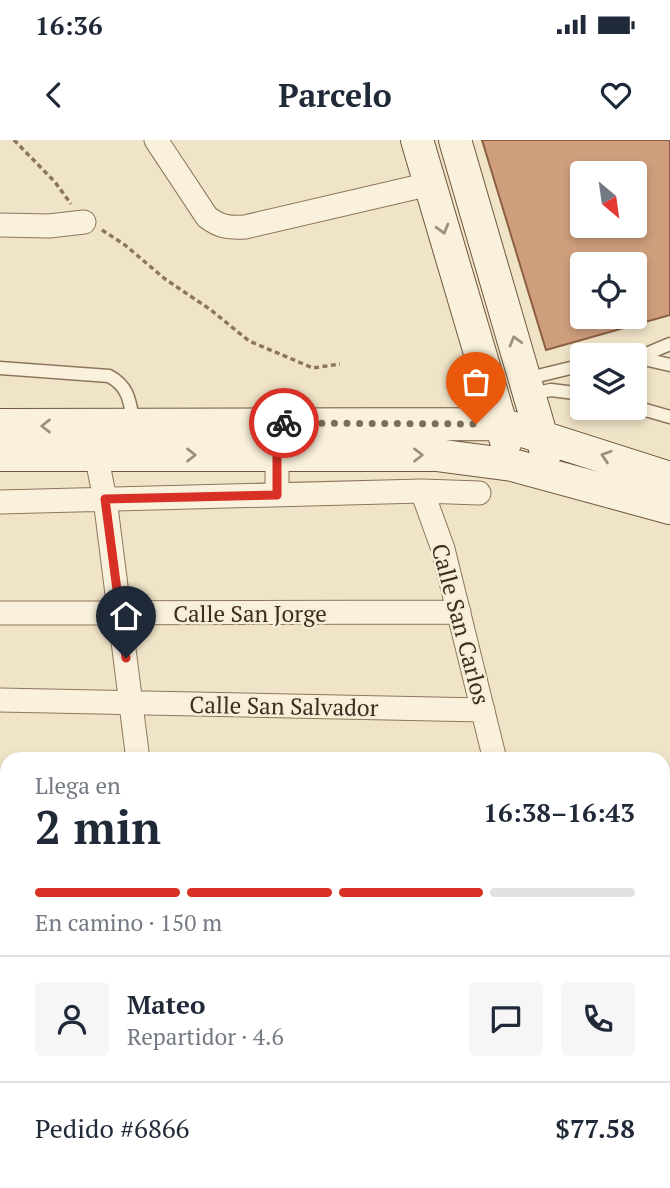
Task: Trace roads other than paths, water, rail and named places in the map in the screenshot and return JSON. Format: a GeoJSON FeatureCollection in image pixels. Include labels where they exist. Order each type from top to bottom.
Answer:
{"type":"FeatureCollection","features":[{"type":"Feature","properties":{"kind":"main road"},"geometry":{"type":"LineString","coordinates":[[417,140],[512,465]]}},
{"type":"Feature","properties":{"kind":"main road"},"geometry":{"type":"LineString","coordinates":[[455,140],[528,386],[552,477]]}},
{"type":"Feature","properties":{"kind":"main road"},"geometry":{"type":"LineString","coordinates":[[0,455],[93,441],[137,440],[272,423],[501,424],[670,478]]}},
{"type":"Feature","properties":{"kind":"main road"},"geometry":{"type":"LineString","coordinates":[[0,425],[93,441]]}},
{"type":"Feature","properties":{"kind":"main road"},"geometry":{"type":"LineString","coordinates":[[137,440],[277,455],[436,454],[512,465],[670,508]]}},
{"type":"Feature","properties":{"kind":"street"},"geometry":{"type":"LineString","coordinates":[[156,140],[206,217],[218,226],[246,227],[430,184]]}},
{"type":"Feature","properties":{"kind":"street"},"geometry":{"type":"LineString","coordinates":[[0,225],[49,226],[84,222]]}},
{"type":"Feature","properties":{"kind":"street"},"geometry":{"type":"LineString","coordinates":[[272,423],[277,455],[277,495]]}},
{"type":"Feature","properties":{"kind":"street"},"geometry":{"type":"LineString","coordinates":[[93,441],[105,499],[137,752]]}},
{"type":"Feature","properties":{"kind":"street"},"geometry":{"type":"LineString","coordinates":[[0,502],[422,491],[479,493]]}},
{"type":"Feature","properties":{"kind":"street","name":"Calle San Carlos"},"geometry":{"type":"LineString","coordinates":[[422,491],[443,549],[493,752]]}},
{"type":"Feature","properties":{"kind":"street","name":"Calle San Jorge"},"geometry":{"type":"LineString","coordinates":[[0,612],[459,612]]}},
{"type":"Feature","properties":{"kind":"street","name":"Calle San Salvador"},"geometry":{"type":"LineString","coordinates":[[0,699],[483,710]]}},
{"type":"Feature","properties":{"kind":"lane"},"geometry":{"type":"LineString","coordinates":[[647,353],[670,344]]}},
{"type":"Feature","properties":{"kind":"lane"},"geometry":{"type":"LineString","coordinates":[[647,359],[670,365]]}},
{"type":"Feature","properties":{"kind":"lane"},"geometry":{"type":"LineString","coordinates":[[0,368],[109,376],[119,381],[126,391],[137,440]]}},
{"type":"Feature","properties":{"kind":"lane"},"geometry":{"type":"LineString","coordinates":[[528,386],[570,370]]}},
{"type":"Feature","properties":{"kind":"lane"},"geometry":{"type":"LineString","coordinates":[[528,386],[570,392]]}},
{"type":"Feature","properties":{"kind":"lane"},"geometry":{"type":"LineString","coordinates":[[647,410],[670,417]]}}]}
